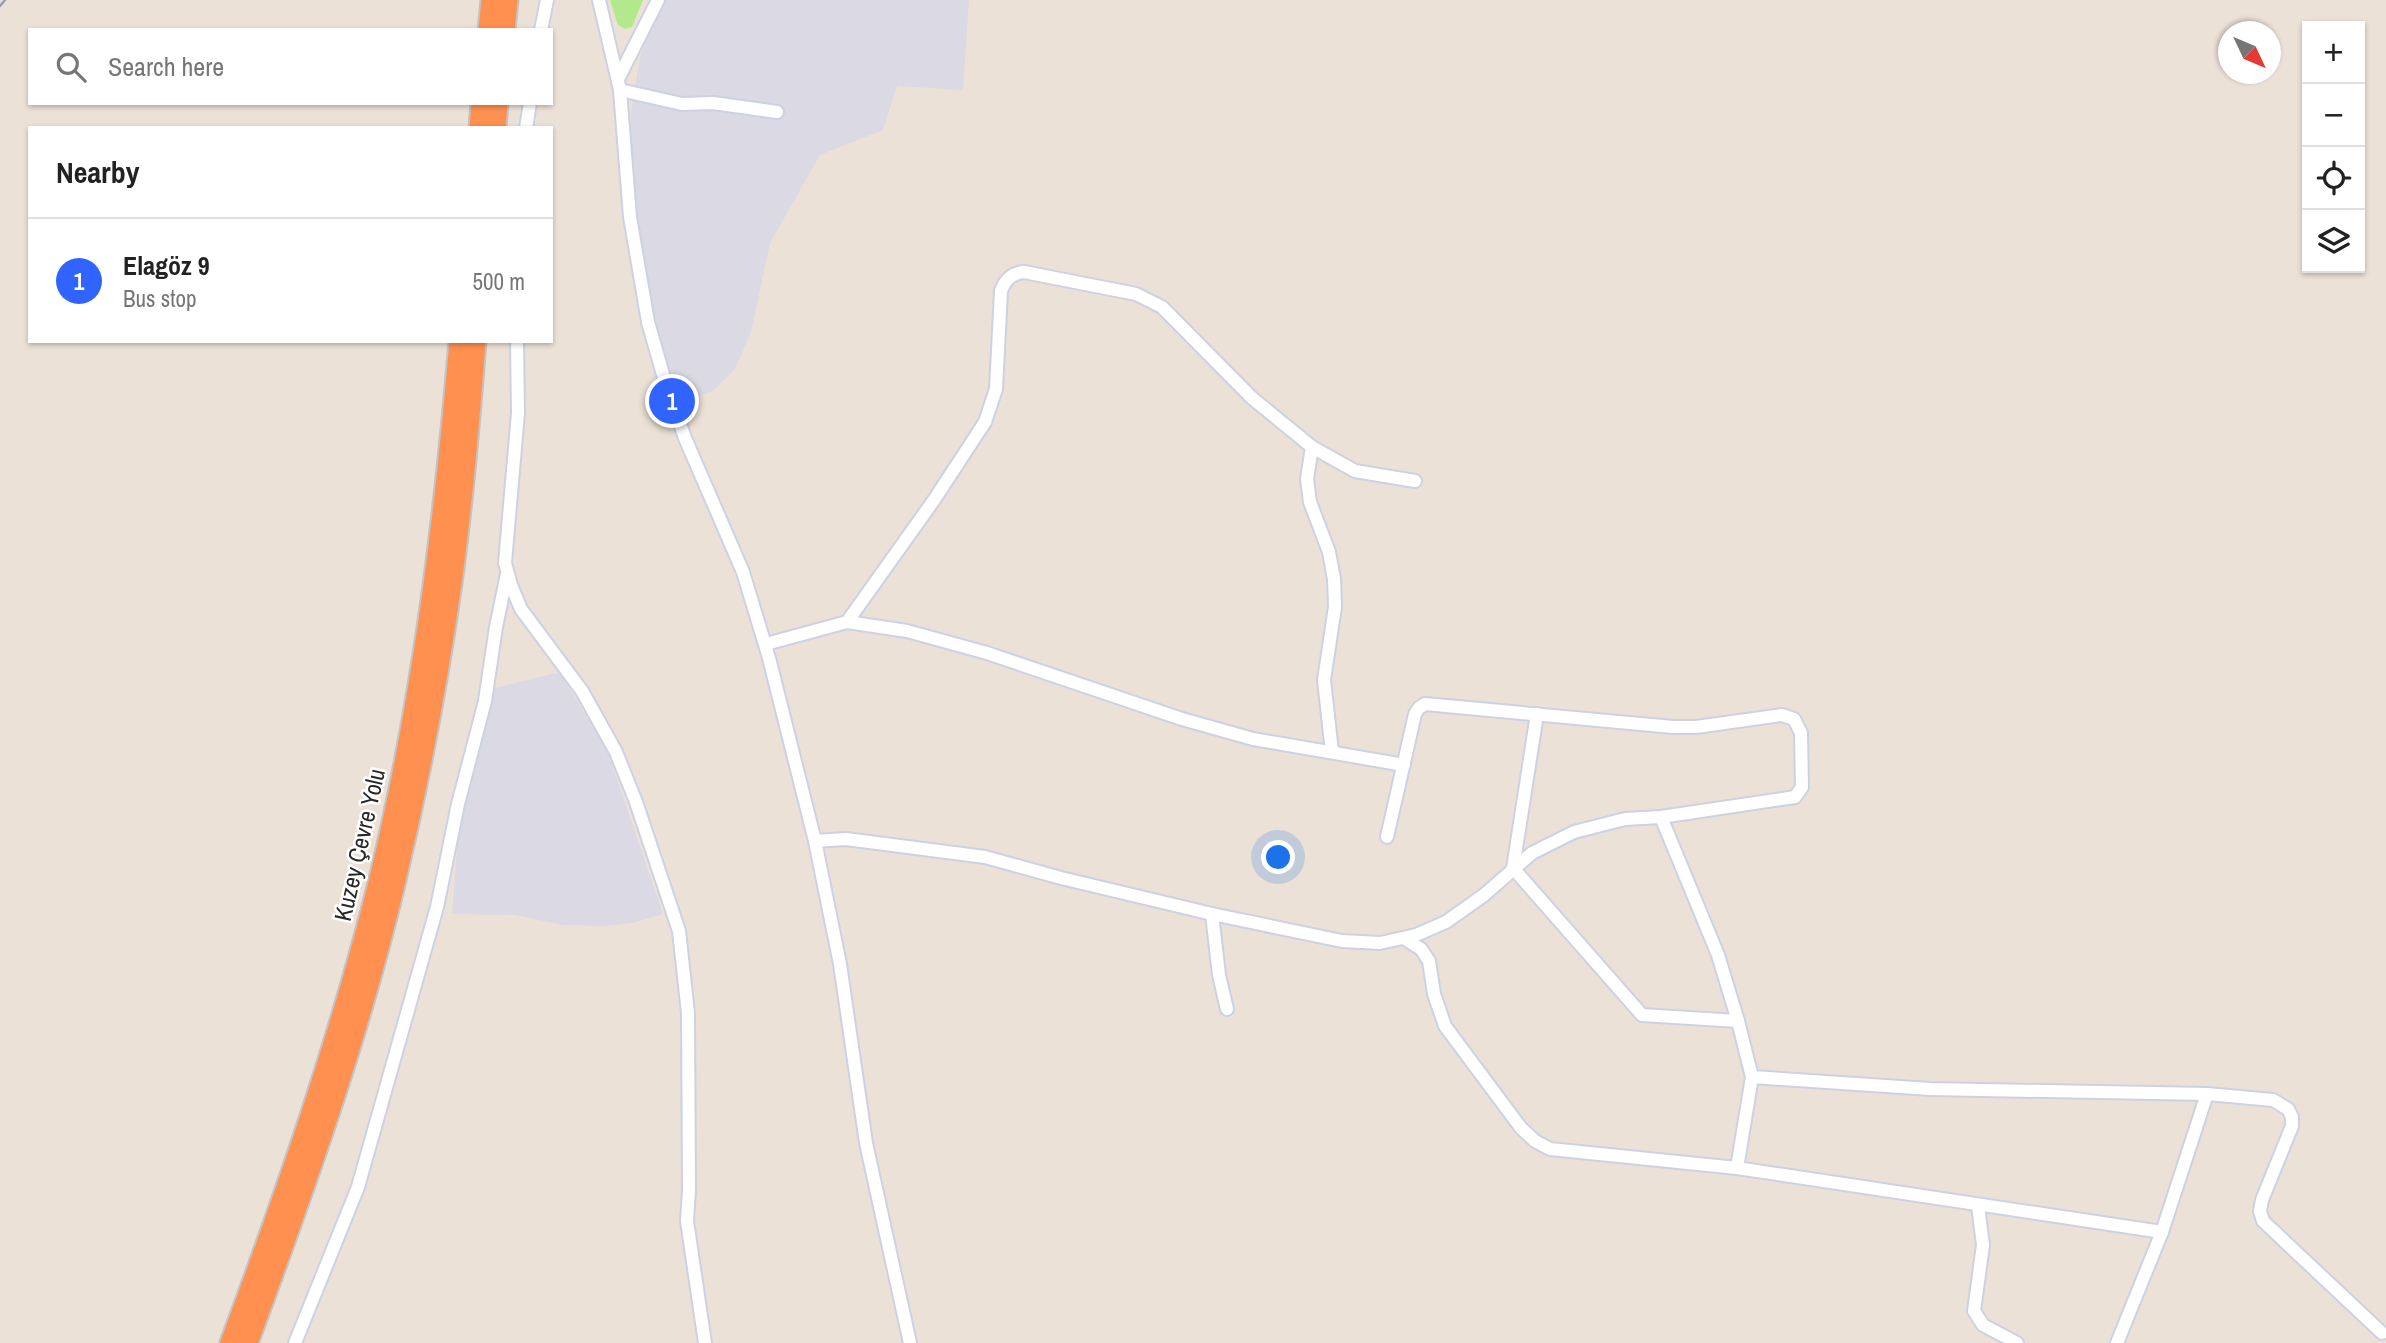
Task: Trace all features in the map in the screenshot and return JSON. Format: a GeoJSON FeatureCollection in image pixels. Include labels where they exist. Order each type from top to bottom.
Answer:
{"type":"FeatureCollection","features":[{"type":"Feature","properties":{"kind":"highway"},"geometry":{"type":"LineString","coordinates":[[488,28],[491,0]]}},
{"type":"Feature","properties":{"kind":"highway"},"geometry":{"type":"LineString","coordinates":[[505,28],[508,0]]}},
{"type":"Feature","properties":{"kind":"highway"},"geometry":{"type":"LineString","coordinates":[[479,126],[481,105]]}},
{"type":"Feature","properties":{"kind":"highway"},"geometry":{"type":"LineString","coordinates":[[496,126],[498,105]]}},
{"type":"Feature","properties":{"kind":"highway","name":"Kuzey Çevre Yolu"},"geometry":{"type":"LineString","coordinates":[[230,1343],[321,1087],[380,875],[419,685],[434,591],[459,343]]}},
{"type":"Feature","properties":{"kind":"highway","name":"Kuzey Çevre Yolu"},"geometry":{"type":"LineString","coordinates":[[248,1343],[338,1092],[396,882],[436,689],[452,582],[466,464],[476,343]]}},
{"type":"Feature","properties":{"kind":"street"},"geometry":{"type":"LineString","coordinates":[[541,28],[547,0]]}},
{"type":"Feature","properties":{"kind":"street"},"geometry":{"type":"LineString","coordinates":[[599,0],[619,85],[630,217],[641,288],[655,351],[685,438],[743,572],[766,644],[815,841],[840,964],[866,1143],[910,1343]]}},
{"type":"Feature","properties":{"kind":"street"},"geometry":{"type":"LineString","coordinates":[[619,85],[659,0]]}},
{"type":"Feature","properties":{"kind":"street"},"geometry":{"type":"LineString","coordinates":[[619,85],[682,104],[713,103],[777,112]]}},
{"type":"Feature","properties":{"kind":"street"},"geometry":{"type":"LineString","coordinates":[[526,126],[530,105]]}},
{"type":"Feature","properties":{"kind":"street"},"geometry":{"type":"LineString","coordinates":[[847,622],[934,500],[985,422],[996,389],[1001,291],[1009,278],[1019,272],[1136,294],[1153,301],[1170,314],[1252,398],[1312,447],[1355,471],[1415,481]]}},
{"type":"Feature","properties":{"kind":"street"},"geometry":{"type":"LineString","coordinates":[[517,343],[518,413],[505,563],[524,615],[570,674],[616,752],[680,931],[688,1013],[690,1190],[687,1221],[705,1343]]}},
{"type":"Feature","properties":{"kind":"street"},"geometry":{"type":"LineString","coordinates":[[1312,447],[1307,479],[1310,502],[1329,552],[1334,579],[1335,607],[1324,690],[1332,752]]}},
{"type":"Feature","properties":{"kind":"street"},"geometry":{"type":"LineString","coordinates":[[295,1343],[358,1187],[437,907],[458,804],[485,701],[508,574]]}},
{"type":"Feature","properties":{"kind":"street"},"geometry":{"type":"LineString","coordinates":[[766,644],[847,622],[907,631],[987,653],[1182,719],[1253,739],[1404,765]]}},
{"type":"Feature","properties":{"kind":"street"},"geometry":{"type":"LineString","coordinates":[[815,841],[846,839],[985,857],[1212,914],[1342,941],[1380,943],[1405,939],[1462,912],[1513,868],[1545,845],[1574,832],[1607,822],[1661,817],[1795,797],[1801,791],[1802,783],[1801,733],[1794,719],[1782,715],[1696,727],[1425,704],[1415,714],[1387,837]]}},
{"type":"Feature","properties":{"kind":"street"},"geometry":{"type":"LineString","coordinates":[[1513,868],[1537,714]]}},
{"type":"Feature","properties":{"kind":"street"},"geometry":{"type":"LineString","coordinates":[[1661,817],[1718,955],[1752,1077],[1737,1168]]}},
{"type":"Feature","properties":{"kind":"street"},"geometry":{"type":"LineString","coordinates":[[1513,868],[1642,1015],[1738,1021]]}},
{"type":"Feature","properties":{"kind":"street"},"geometry":{"type":"LineString","coordinates":[[1212,914],[1219,975],[1227,1009]]}},
{"type":"Feature","properties":{"kind":"street"},"geometry":{"type":"LineString","coordinates":[[1405,939],[1421,949],[1429,961],[1434,994],[1445,1026],[1521,1128],[1535,1141],[1557,1151],[1737,1168],[2162,1232]]}},
{"type":"Feature","properties":{"kind":"street"},"geometry":{"type":"LineString","coordinates":[[1752,1077],[1930,1089],[2207,1094],[2273,1100],[2288,1109],[2292,1126],[2262,1199],[2260,1211],[2263,1221],[2382,1333]]}},
{"type":"Feature","properties":{"kind":"street"},"geometry":{"type":"LineString","coordinates":[[2117,1343],[2162,1232],[2207,1094]]}},
{"type":"Feature","properties":{"kind":"street"},"geometry":{"type":"LineString","coordinates":[[1978,1206],[1983,1245],[1974,1311],[1983,1325],[2017,1343]]}},
{"type":"Feature","properties":{"kind":"shaded area"},"geometry":{"type":"Polygon","coordinates":[[[658,0],[969,0],[963,90],[897,86],[883,130],[820,155],[770,243],[751,332],[735,369],[713,391],[682,402],[673,390],[650,304],[633,206],[631,111],[640,58],[658,0]]]}},
{"type":"Feature","properties":{"kind":"shaded area"},"geometry":{"type":"Polygon","coordinates":[[[560,672],[608,753],[663,914],[632,923],[604,926],[563,925],[515,915],[452,914],[461,798],[495,688],[560,672]]]}},
{"type":"Feature","properties":{"kind":"green space"},"geometry":{"type":"Polygon","coordinates":[[[610,0],[643,0],[632,27],[625,29],[618,25],[610,0]]]}},
{"type":"Feature","properties":{"kind":"railway"},"geometry":{"type":"LineString","coordinates":[[0,6],[5,0]]}},
{"type":"Feature","properties":{"kind":"place","name":"Elagöz 9"},"geometry":{"type":"Point","coordinates":[672,401]}}]}
